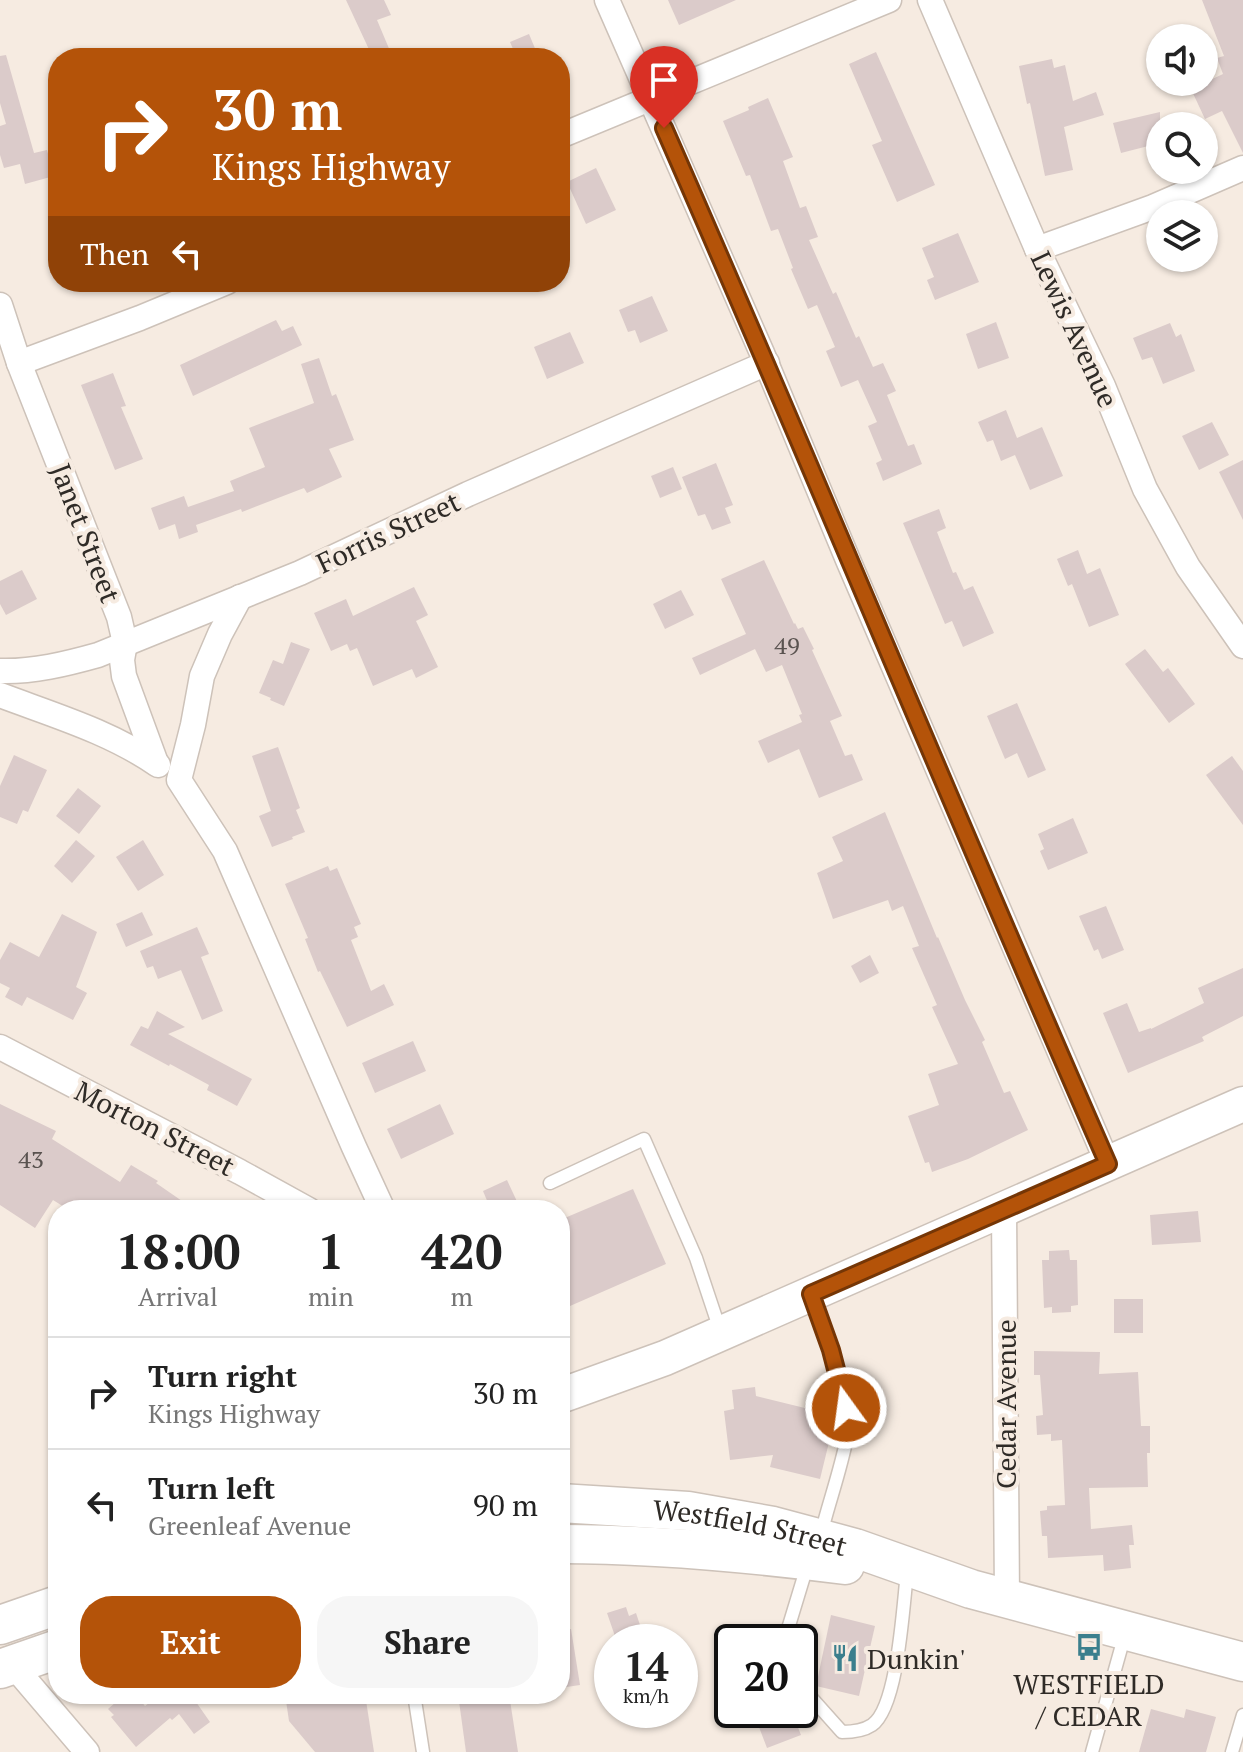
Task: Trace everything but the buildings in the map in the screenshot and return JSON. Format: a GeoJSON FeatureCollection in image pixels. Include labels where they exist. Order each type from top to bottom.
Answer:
{"type":"FeatureCollection","features":[{"type":"Feature","properties":{"kind":"main road"},"geometry":{"type":"LineString","coordinates":[[570,1392],[665,1358],[1243,1104]]}},
{"type":"Feature","properties":{"kind":"main road"},"geometry":{"type":"LineString","coordinates":[[570,1410],[665,1358]]}},
{"type":"Feature","properties":{"kind":"main road"},"geometry":{"type":"LineString","coordinates":[[570,1484],[633,1506]]}},
{"type":"Feature","properties":{"kind":"main road","name":"Westfield Street"},"geometry":{"type":"LineString","coordinates":[[570,1503],[633,1506],[725,1516],[785,1528],[814,1549]]}},
{"type":"Feature","properties":{"kind":"main road","name":"Westfield Street"},"geometry":{"type":"LineString","coordinates":[[570,1544],[855,1548],[917,1572],[1007,1599],[1243,1662]]}},
{"type":"Feature","properties":{"kind":"main road"},"geometry":{"type":"LineString","coordinates":[[0,1625],[48,1608]]}},
{"type":"Feature","properties":{"kind":"main road"},"geometry":{"type":"LineString","coordinates":[[6,1667],[48,1652]]}},
{"type":"Feature","properties":{"kind":"street"},"geometry":{"type":"LineString","coordinates":[[607,0],[767,363],[848,560],[1108,1164]]}},
{"type":"Feature","properties":{"kind":"street"},"geometry":{"type":"LineString","coordinates":[[570,132],[889,0]]}},
{"type":"Feature","properties":{"kind":"street","name":"Lewis Avenue"},"geometry":{"type":"LineString","coordinates":[[930,0],[1037,249],[1103,386],[1145,489],[1188,567],[1243,646]]}},
{"type":"Feature","properties":{"kind":"street"},"geometry":{"type":"LineString","coordinates":[[1037,249],[1153,207],[1243,168]]}},
{"type":"Feature","properties":{"kind":"street"},"geometry":{"type":"LineString","coordinates":[[19,363],[203,292]]}},
{"type":"Feature","properties":{"kind":"street","name":"Janet Street"},"geometry":{"type":"LineString","coordinates":[[0,305],[19,363],[119,617],[125,643],[122,660],[124,676],[156,763]]}},
{"type":"Feature","properties":{"kind":"street","name":"Forris Street"},"geometry":{"type":"LineString","coordinates":[[0,671],[29,670],[98,655],[300,573],[468,494],[767,363]]}},
{"type":"Feature","properties":{"kind":"street"},"geometry":{"type":"LineString","coordinates":[[179,780],[202,676],[240,597]]}},
{"type":"Feature","properties":{"kind":"street"},"geometry":{"type":"LineString","coordinates":[[0,695],[95,731],[156,763],[179,780],[225,851],[378,1200]]}},
{"type":"Feature","properties":{"kind":"street","name":"Morton Street"},"geometry":{"type":"LineString","coordinates":[[0,1047],[291,1200]]}},
{"type":"Feature","properties":{"kind":"street","name":"Cedar Avenue"},"geometry":{"type":"LineString","coordinates":[[1004,1209],[1007,1599]]}},
{"type":"Feature","properties":{"kind":"street"},"geometry":{"type":"LineString","coordinates":[[6,1667],[87,1752]]}},
{"type":"Feature","properties":{"kind":"lane"},"geometry":{"type":"LineString","coordinates":[[550,1183],[644,1139],[696,1258],[721,1334]]}},
{"type":"Feature","properties":{"kind":"lane"},"geometry":{"type":"LineString","coordinates":[[790,1624],[847,1434],[846,1408],[831,1350],[811,1294]]}},
{"type":"Feature","properties":{"kind":"lane"},"geometry":{"type":"LineString","coordinates":[[818,1705],[842,1732],[857,1732],[873,1724],[884,1712],[917,1572]]}},
{"type":"Feature","properties":{"kind":"lane"},"geometry":{"type":"LineString","coordinates":[[1092,1752],[1125,1631]]}},
{"type":"Feature","properties":{"kind":"lane"},"geometry":{"type":"LineString","coordinates":[[416,1704],[423,1752]]}},
{"type":"Feature","properties":{"kind":"lane"},"geometry":{"type":"LineString","coordinates":[[1232,1752],[1243,1715]]}},
{"type":"Feature","properties":{"kind":"place","name":"WESTFIELD / CEDAR"},"geometry":{"type":"Point","coordinates":[1089,1647]}},
{"type":"Feature","properties":{"kind":"place","name":"Dunkin'"},"geometry":{"type":"Point","coordinates":[845,1658]}},
{"type":"Feature","properties":{"kind":"route"},"geometry":{"type":"LineString","coordinates":[[664,128],[1108,1164],[811,1294],[831,1350],[846,1408]]}}]}
